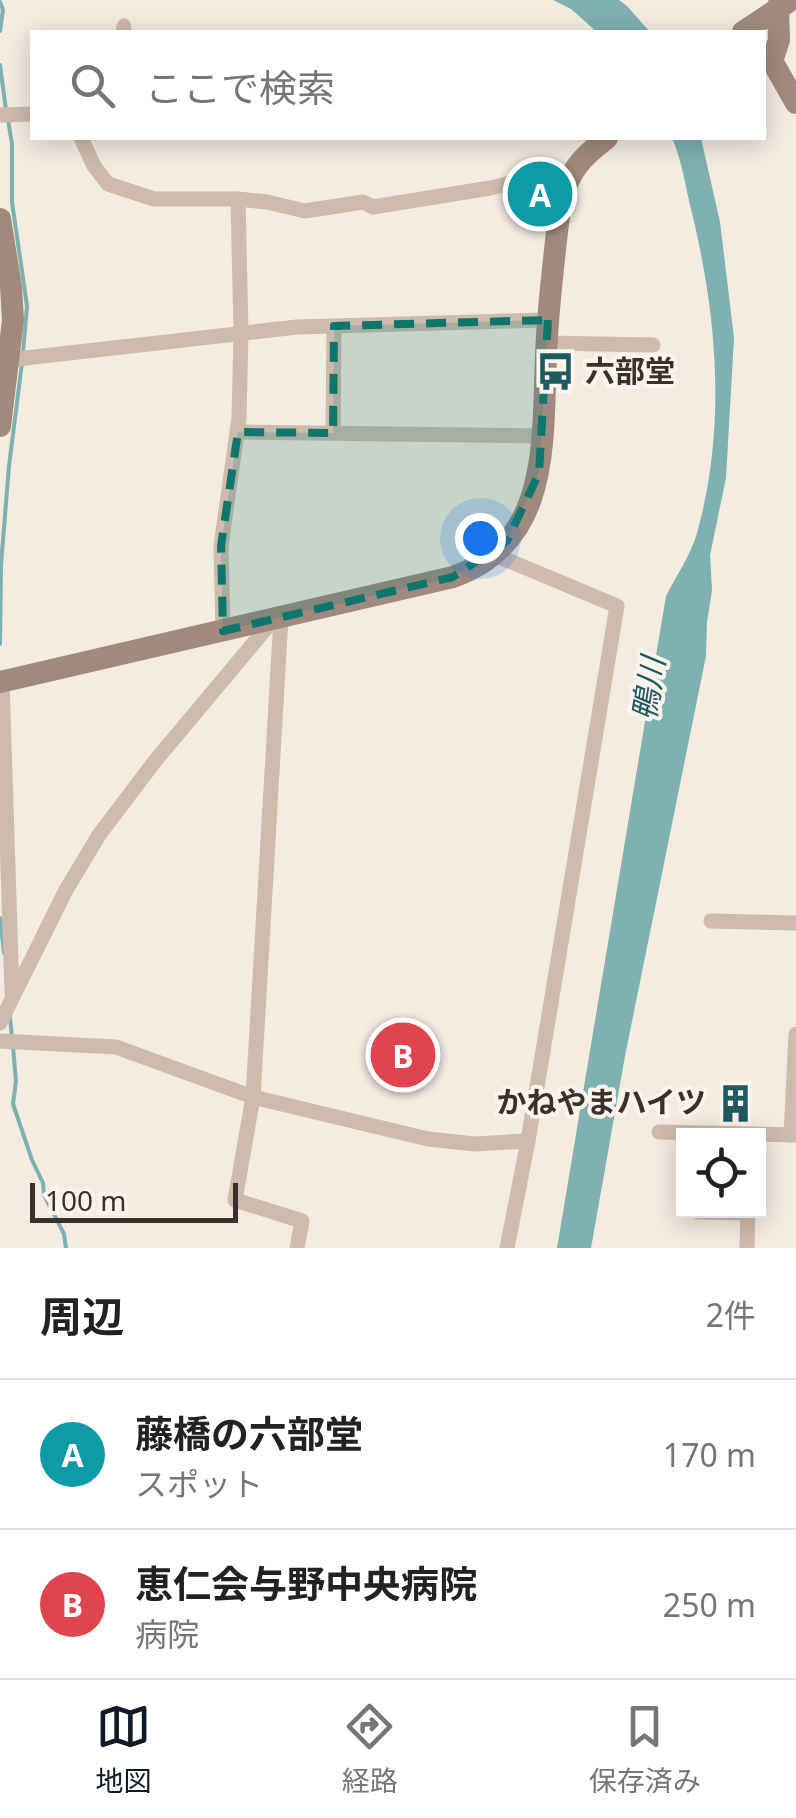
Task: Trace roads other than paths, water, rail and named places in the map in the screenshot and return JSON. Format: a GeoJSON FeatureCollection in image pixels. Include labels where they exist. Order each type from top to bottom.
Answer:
{"type":"FeatureCollection","features":[{"type":"Feature","properties":{"kind":"street"},"geometry":{"type":"LineString","coordinates":[[746,30],[781,2]]}},
{"type":"Feature","properties":{"kind":"street"},"geometry":{"type":"LineString","coordinates":[[781,2],[779,40],[772,61],[793,90]]}},
{"type":"Feature","properties":{"kind":"street"},"geometry":{"type":"LineString","coordinates":[[0,115],[30,114]]}},
{"type":"Feature","properties":{"kind":"street"},"geometry":{"type":"LineString","coordinates":[[82,140],[108,184],[154,199],[267,202],[305,211],[363,202],[373,208],[552,174],[570,178]]}},
{"type":"Feature","properties":{"kind":"street"},"geometry":{"type":"LineString","coordinates":[[12,996],[1,682],[453,577],[495,555],[532,502],[539,473],[558,222],[570,178],[605,140]]}},
{"type":"Feature","properties":{"kind":"street"},"geometry":{"type":"LineString","coordinates":[[223,631],[221,546],[238,432],[238,200]]}},
{"type":"Feature","properties":{"kind":"street"},"geometry":{"type":"LineString","coordinates":[[0,219],[13,320],[0,426]]}},
{"type":"Feature","properties":{"kind":"street"},"geometry":{"type":"LineString","coordinates":[[333,433],[334,326]]}},
{"type":"Feature","properties":{"kind":"street"},"geometry":{"type":"LineString","coordinates":[[8,360],[334,326],[547,332],[653,345]]}},
{"type":"Feature","properties":{"kind":"street"},"geometry":{"type":"LineString","coordinates":[[238,432],[543,436]]}},
{"type":"Feature","properties":{"kind":"street"},"geometry":{"type":"LineString","coordinates":[[495,555],[617,606],[507,1248]]}},
{"type":"Feature","properties":{"kind":"street"},"geometry":{"type":"LineString","coordinates":[[0,1023],[66,890],[115,812],[252,642],[277,619]]}},
{"type":"Feature","properties":{"kind":"street"},"geometry":{"type":"LineString","coordinates":[[277,619],[252,1097],[235,1200],[302,1221],[298,1248]]}},
{"type":"Feature","properties":{"kind":"street"},"geometry":{"type":"LineString","coordinates":[[711,922],[796,923]]}},
{"type":"Feature","properties":{"kind":"street"},"geometry":{"type":"LineString","coordinates":[[766,1135],[794,1135],[796,1034]]}},
{"type":"Feature","properties":{"kind":"street"},"geometry":{"type":"LineString","coordinates":[[0,1040],[116,1048],[252,1097],[428,1139],[475,1144],[528,1141]]}},
{"type":"Feature","properties":{"kind":"street"},"geometry":{"type":"LineString","coordinates":[[659,1132],[676,1133]]}},
{"type":"Feature","properties":{"kind":"street"},"geometry":{"type":"LineString","coordinates":[[747,1248],[748,1218]]}},
{"type":"Feature","properties":{"kind":"water"},"geometry":{"type":"Polygon","coordinates":[[[553,0],[619,0],[648,30],[595,30],[571,9],[553,0]]]}},
{"type":"Feature","properties":{"kind":"water"},"geometry":{"type":"Polygon","coordinates":[[[673,140],[701,140],[720,222],[734,338],[726,478],[710,555],[712,590],[706,656],[625,1056],[591,1248],[557,1248],[666,596],[697,533],[712,452],[712,328],[699,245],[673,140]]]}},
{"type":"Feature","properties":{"kind":"waterway"},"geometry":{"type":"LineString","coordinates":[[0,2],[0,31]]}},
{"type":"Feature","properties":{"kind":"waterway"},"geometry":{"type":"LineString","coordinates":[[0,65],[6,110]]}},
{"type":"Feature","properties":{"kind":"waterway"},"geometry":{"type":"LineString","coordinates":[[8,120],[12,202],[27,306],[23,353]]}},
{"type":"Feature","properties":{"kind":"waterway"},"geometry":{"type":"LineString","coordinates":[[0,644],[1,565],[22,363]]}},
{"type":"Feature","properties":{"kind":"waterway"},"geometry":{"type":"LineString","coordinates":[[0,918],[4,953]]}},
{"type":"Feature","properties":{"kind":"waterway"},"geometry":{"type":"LineString","coordinates":[[10,1017],[12,1038]]}},
{"type":"Feature","properties":{"kind":"waterway"},"geometry":{"type":"LineString","coordinates":[[13,1047],[13,1104],[66,1248]]}},
{"type":"Feature","properties":{"kind":"place","name":"藤橋の六部堂"},"geometry":{"type":"Point","coordinates":[540,194]}},
{"type":"Feature","properties":{"kind":"place","name":"六部堂"},"geometry":{"type":"Point","coordinates":[555,372]}},
{"type":"Feature","properties":{"kind":"place","name":"恵仁会与野中央病院"},"geometry":{"type":"Point","coordinates":[403,1055]}},
{"type":"Feature","properties":{"kind":"place","name":"かねやまハイツ"},"geometry":{"type":"Point","coordinates":[736,1103]}},
{"type":"Feature","properties":{"kind":"water label","name":"鴨川"},"geometry":{"type":"Point","coordinates":[649,689]}}]}
